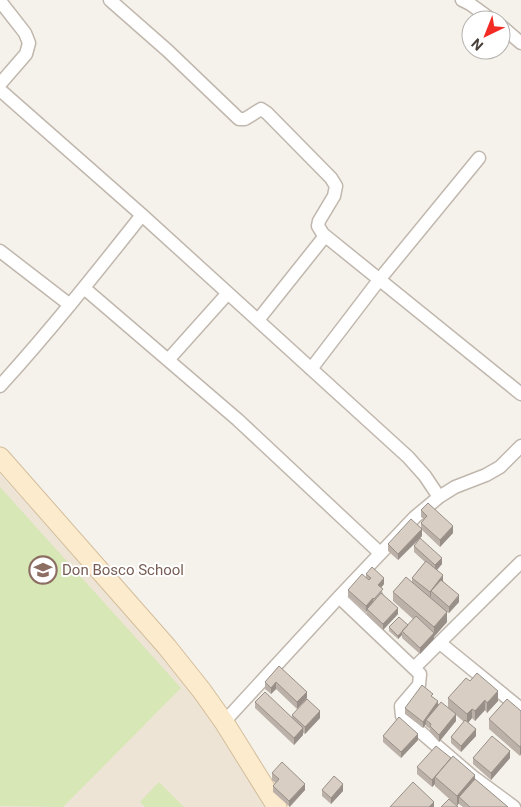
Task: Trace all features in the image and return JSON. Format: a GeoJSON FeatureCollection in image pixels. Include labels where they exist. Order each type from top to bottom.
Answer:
{"type":"FeatureCollection","features":[{"type":"Feature","properties":{"kind":"street"},"geometry":{"type":"LineString","coordinates":[[110,0],[168,51],[232,113],[243,120],[262,109],[331,178],[336,186],[336,192],[318,226],[325,236],[521,394]]}},
{"type":"Feature","properties":{"kind":"street"},"geometry":{"type":"LineString","coordinates":[[0,1],[25,33],[29,43],[26,54],[1,92],[142,215],[408,457],[426,476],[439,497]]}},
{"type":"Feature","properties":{"kind":"street"},"geometry":{"type":"LineString","coordinates":[[467,1],[479,10]]}},
{"type":"Feature","properties":{"kind":"street"},"geometry":{"type":"LineString","coordinates":[[511,34],[521,43]]}},
{"type":"Feature","properties":{"kind":"street"},"geometry":{"type":"LineString","coordinates":[[311,369],[379,280],[479,158]]}},
{"type":"Feature","properties":{"kind":"street"},"geometry":{"type":"LineString","coordinates":[[0,386],[30,354],[142,215]]}},
{"type":"Feature","properties":{"kind":"street"},"geometry":{"type":"LineString","coordinates":[[258,320],[325,236]]}},
{"type":"Feature","properties":{"kind":"street"},"geometry":{"type":"LineString","coordinates":[[0,251],[70,305]]}},
{"type":"Feature","properties":{"kind":"street"},"geometry":{"type":"LineString","coordinates":[[84,288],[238,420],[380,553]]}},
{"type":"Feature","properties":{"kind":"street"},"geometry":{"type":"LineString","coordinates":[[168,360],[228,293]]}},
{"type":"Feature","properties":{"kind":"street"},"geometry":{"type":"LineString","coordinates":[[224,722],[415,517],[439,497],[456,487],[500,467],[521,446]]}},
{"type":"Feature","properties":{"kind":"street"},"geometry":{"type":"LineString","coordinates":[[0,457],[166,647],[224,722],[277,807]]}},
{"type":"Feature","properties":{"kind":"street"},"geometry":{"type":"LineString","coordinates":[[414,668],[521,562]]}},
{"type":"Feature","properties":{"kind":"street"},"geometry":{"type":"LineString","coordinates":[[339,597],[420,674],[421,682],[401,706],[402,716],[472,776],[514,807]]}},
{"type":"Feature","properties":{"kind":"street"},"geometry":{"type":"LineString","coordinates":[[440,643],[521,709]]}},
{"type":"Feature","properties":{"kind":"shaded area","name":"Don Bosco School"},"geometry":{"type":"Polygon","coordinates":[[[0,474],[152,642],[192,691],[248,774],[266,807],[0,807],[0,474]]]}},
{"type":"Feature","properties":{"kind":"green space","name":"Don Bosco School"},"geometry":{"type":"Polygon","coordinates":[[[0,487],[181,688],[63,807],[0,806],[0,487]]]}},
{"type":"Feature","properties":{"kind":"green space"},"geometry":{"type":"Polygon","coordinates":[[[159,782],[184,807],[145,807],[140,802],[159,782]]]}},
{"type":"Feature","properties":{"kind":"building"},"geometry":{"type":"Polygon","coordinates":[[[428,503],[453,526],[440,540],[421,523],[427,516],[421,510],[428,503]]]}},
{"type":"Feature","properties":{"kind":"building"},"geometry":{"type":"Polygon","coordinates":[[[411,519],[422,529],[398,554],[388,544],[411,519]]]}},
{"type":"Feature","properties":{"kind":"building"},"geometry":{"type":"Polygon","coordinates":[[[420,538],[442,558],[435,565],[414,546],[420,538]]]}},
{"type":"Feature","properties":{"kind":"building"},"geometry":{"type":"Polygon","coordinates":[[[426,561],[443,575],[430,592],[412,578],[426,561]]]}},
{"type":"Feature","properties":{"kind":"building"},"geometry":{"type":"Polygon","coordinates":[[[372,567],[384,578],[378,585],[383,589],[366,606],[348,590],[362,574],[369,580],[371,578],[366,574],[372,567]]]}},
{"type":"Feature","properties":{"kind":"building"},"geometry":{"type":"Polygon","coordinates":[[[406,577],[447,612],[434,627],[393,592],[406,577]]]}},
{"type":"Feature","properties":{"kind":"building"},"geometry":{"type":"Polygon","coordinates":[[[441,580],[459,595],[449,607],[431,591],[441,580]]]}},
{"type":"Feature","properties":{"kind":"building"},"geometry":{"type":"Polygon","coordinates":[[[381,593],[398,608],[383,624],[367,609],[381,593]]]}},
{"type":"Feature","properties":{"kind":"building"},"geometry":{"type":"Polygon","coordinates":[[[416,616],[434,633],[420,648],[402,631],[416,616]]]}},
{"type":"Feature","properties":{"kind":"building"},"geometry":{"type":"Polygon","coordinates":[[[399,617],[408,625],[398,636],[389,627],[399,617]]]}},
{"type":"Feature","properties":{"kind":"building"},"geometry":{"type":"Polygon","coordinates":[[[279,666],[307,692],[297,702],[276,682],[271,688],[265,682],[279,666]]]}},
{"type":"Feature","properties":{"kind":"building"},"geometry":{"type":"Polygon","coordinates":[[[477,673],[498,691],[487,703],[485,700],[475,711],[472,709],[467,714],[448,698],[466,678],[470,681],[477,673]]]}},
{"type":"Feature","properties":{"kind":"building"},"geometry":{"type":"Polygon","coordinates":[[[422,685],[438,701],[423,722],[405,708],[422,685]]]}},
{"type":"Feature","properties":{"kind":"building"},"geometry":{"type":"Polygon","coordinates":[[[265,692],[303,728],[294,738],[255,702],[265,692]]]}},
{"type":"Feature","properties":{"kind":"building"},"geometry":{"type":"Polygon","coordinates":[[[307,699],[320,711],[305,727],[292,715],[307,699]]]}},
{"type":"Feature","properties":{"kind":"building"},"geometry":{"type":"Polygon","coordinates":[[[507,699],[521,711],[520,747],[489,719],[507,699]]]}},
{"type":"Feature","properties":{"kind":"building"},"geometry":{"type":"Polygon","coordinates":[[[441,702],[456,714],[439,735],[426,720],[441,702]]]}},
{"type":"Feature","properties":{"kind":"building"},"geometry":{"type":"Polygon","coordinates":[[[399,717],[418,734],[401,752],[383,736],[399,717]]]}},
{"type":"Feature","properties":{"kind":"building"},"geometry":{"type":"Polygon","coordinates":[[[465,720],[476,729],[461,746],[451,737],[465,720]]]}},
{"type":"Feature","properties":{"kind":"building"},"geometry":{"type":"Polygon","coordinates":[[[492,736],[510,751],[491,773],[473,758],[492,736]]]}},
{"type":"Feature","properties":{"kind":"building"},"geometry":{"type":"Polygon","coordinates":[[[436,746],[451,758],[432,780],[417,767],[436,746]]]}},
{"type":"Feature","properties":{"kind":"building"},"geometry":{"type":"Polygon","coordinates":[[[453,756],[475,775],[457,796],[435,777],[453,756]]]}},
{"type":"Feature","properties":{"kind":"building"},"geometry":{"type":"Polygon","coordinates":[[[282,762],[305,784],[289,801],[273,786],[279,779],[272,773],[282,762]]]}},
{"type":"Feature","properties":{"kind":"building"},"geometry":{"type":"Polygon","coordinates":[[[334,776],[343,784],[331,798],[322,790],[334,776]]]}},
{"type":"Feature","properties":{"kind":"building"},"geometry":{"type":"Polygon","coordinates":[[[475,779],[508,807],[470,807],[459,797],[475,779]]]}},
{"type":"Feature","properties":{"kind":"building"},"geometry":{"type":"Polygon","coordinates":[[[413,782],[434,802],[429,807],[390,807],[413,782]]]}},
{"type":"Feature","properties":{"kind":"building"},"geometry":{"type":"Polygon","coordinates":[[[449,799],[458,807],[441,807],[449,799]]]}},
{"type":"Feature","properties":{"kind":"place","name":"Don Bosco School"},"geometry":{"type":"Point","coordinates":[43,570]}}]}
